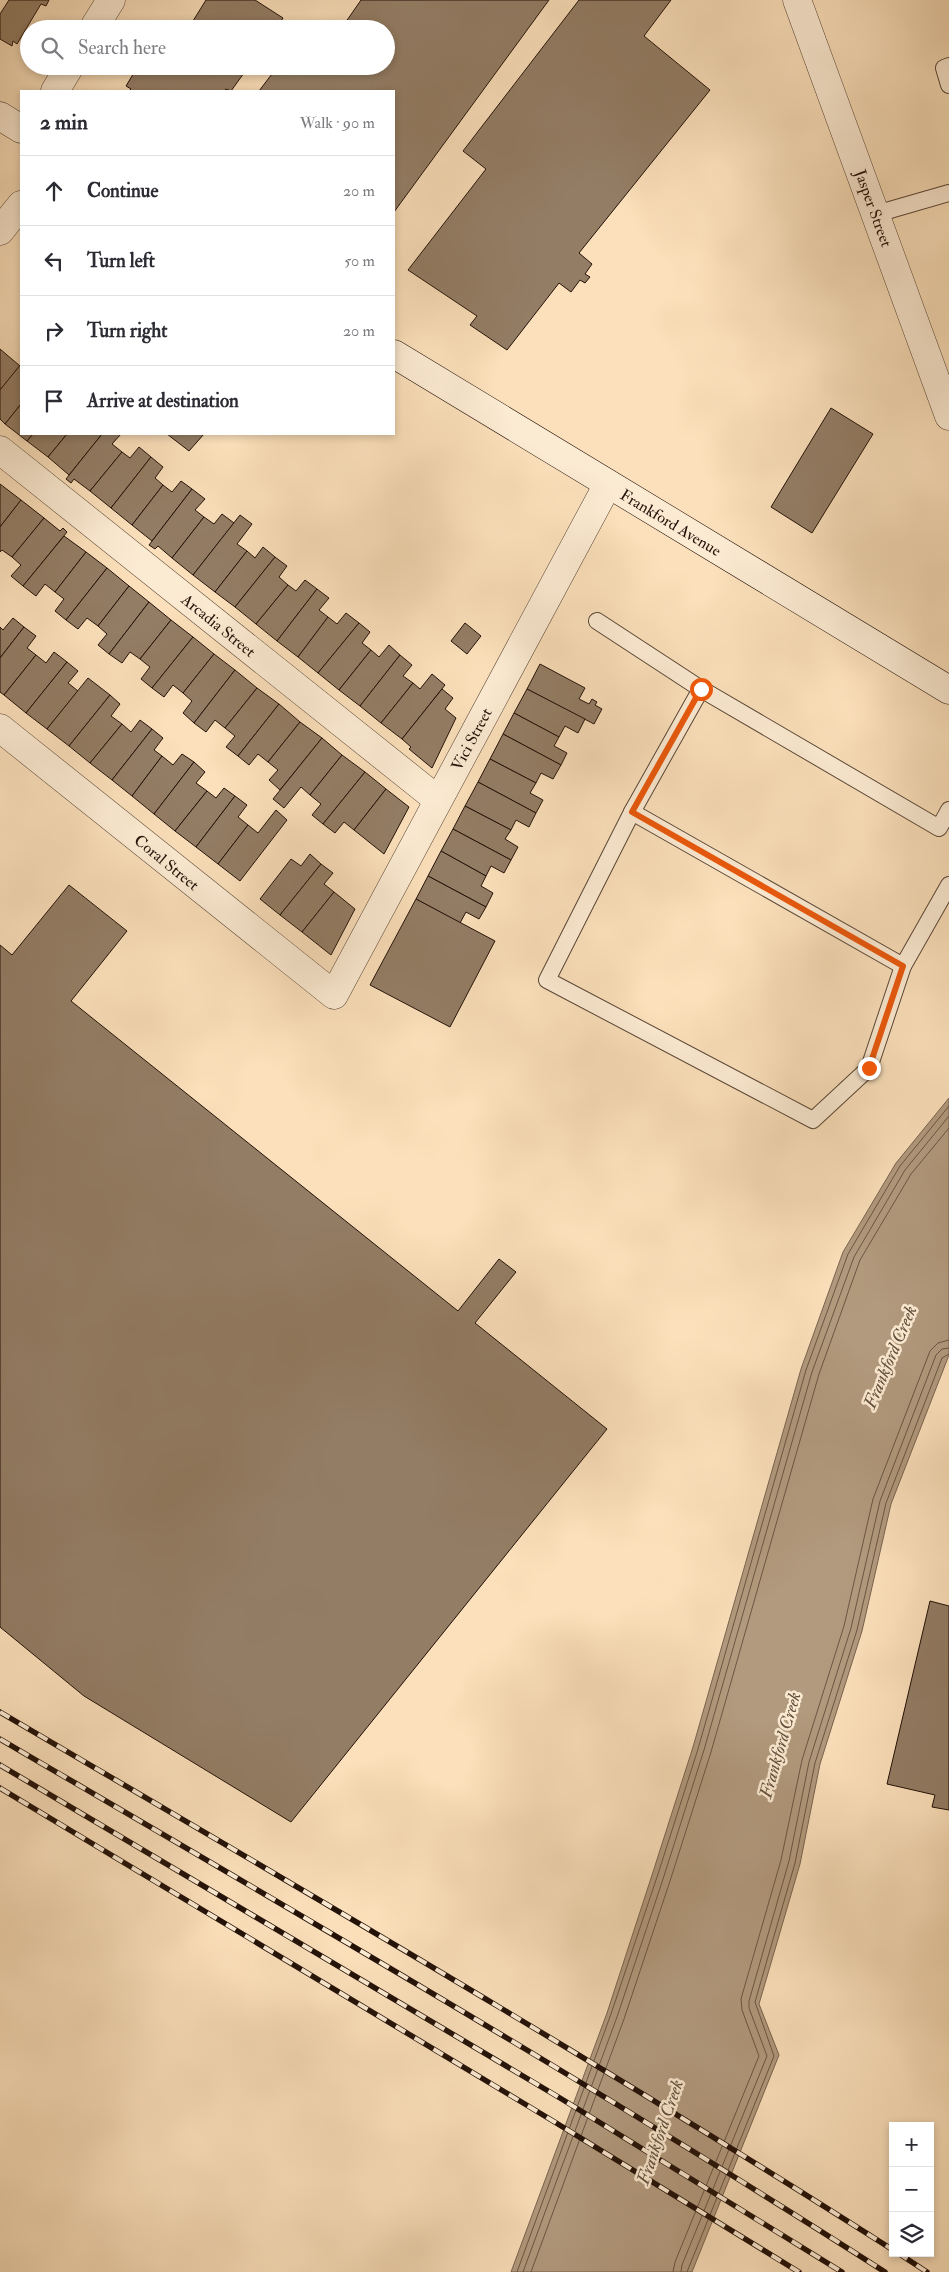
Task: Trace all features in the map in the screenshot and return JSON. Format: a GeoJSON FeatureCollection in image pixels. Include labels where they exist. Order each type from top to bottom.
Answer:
{"type":"FeatureCollection","features":[{"type":"Feature","properties":{"kind":"street"},"geometry":{"type":"LineString","coordinates":[[99,20],[111,0]]}},
{"type":"Feature","properties":{"kind":"street","name":"Jasper Street"},"geometry":{"type":"LineString","coordinates":[[797,0],[949,416]]}},
{"type":"Feature","properties":{"kind":"street"},"geometry":{"type":"LineString","coordinates":[[55,90],[64,75]]}},
{"type":"Feature","properties":{"kind":"street"},"geometry":{"type":"LineString","coordinates":[[0,116],[20,128]]}},
{"type":"Feature","properties":{"kind":"street"},"geometry":{"type":"LineString","coordinates":[[0,231],[20,206]]}},
{"type":"Feature","properties":{"kind":"street","name":"Frankford Avenue"},"geometry":{"type":"LineString","coordinates":[[395,355],[949,690]]}},
{"type":"Feature","properties":{"kind":"street","name":"Arcadia Street"},"geometry":{"type":"LineString","coordinates":[[0,450],[438,800]]}},
{"type":"Feature","properties":{"kind":"street","name":"Vici Street"},"geometry":{"type":"LineString","coordinates":[[334,995],[608,484]]}},
{"type":"Feature","properties":{"kind":"street","name":"Coral Street"},"geometry":{"type":"LineString","coordinates":[[0,728],[334,995]]}},
{"type":"Feature","properties":{"kind":"lane"},"geometry":{"type":"LineString","coordinates":[[949,66],[944,68],[949,85]]}},
{"type":"Feature","properties":{"kind":"lane"},"geometry":{"type":"LineString","coordinates":[[876,214],[949,193]]}},
{"type":"Feature","properties":{"kind":"lane"},"geometry":{"type":"LineString","coordinates":[[597,621],[701,689],[944,831],[949,810]]}},
{"type":"Feature","properties":{"kind":"lane"},"geometry":{"type":"LineString","coordinates":[[701,689],[632,812],[547,980],[813,1120],[869,1068],[903,966],[949,885]]}},
{"type":"Feature","properties":{"kind":"lane"},"geometry":{"type":"LineString","coordinates":[[632,812],[903,966]]}},
{"type":"Feature","properties":{"kind":"water","name":"Frankford Creek"},"geometry":{"type":"Polygon","coordinates":[[[949,1098],[949,1355],[891,1504],[862,1631],[820,1764],[800,1864],[759,2004],[779,2055],[692,2272],[511,2272],[607,2013],[653,1872],[693,1747],[801,1369],[843,1252],[896,1163],[949,1098]]]}},
{"type":"Feature","properties":{"kind":"building"},"geometry":{"type":"Polygon","coordinates":[[[9,0],[49,0],[46,6],[41,4],[31,20],[20,20],[20,39],[17,44],[13,41],[12,46],[0,39],[0,14],[9,0]]]}},
{"type":"Feature","properties":{"kind":"building"},"geometry":{"type":"Polygon","coordinates":[[[206,0],[255,0],[283,18],[282,20],[194,20],[206,0]]]}},
{"type":"Feature","properties":{"kind":"building"},"geometry":{"type":"Polygon","coordinates":[[[361,0],[549,0],[395,211],[395,90],[260,90],[271,75],[395,75],[395,20],[347,20],[361,0]]]}},
{"type":"Feature","properties":{"kind":"building"},"geometry":{"type":"Polygon","coordinates":[[[579,0],[671,0],[644,36],[710,90],[579,253],[592,264],[585,274],[590,277],[585,283],[580,280],[571,292],[559,283],[507,350],[470,325],[477,316],[408,270],[486,169],[463,151],[579,0]]]}},
{"type":"Feature","properties":{"kind":"building"},"geometry":{"type":"Polygon","coordinates":[[[133,75],[243,75],[232,90],[130,90],[126,86],[133,75]]]}},
{"type":"Feature","properties":{"kind":"building"},"geometry":{"type":"Polygon","coordinates":[[[0,349],[20,366],[0,390],[0,349]]]}},
{"type":"Feature","properties":{"kind":"building"},"geometry":{"type":"Polygon","coordinates":[[[20,365],[20,405],[5,424],[0,419],[0,390],[20,365]]]}},
{"type":"Feature","properties":{"kind":"building"},"geometry":{"type":"Polygon","coordinates":[[[20,405],[20,435],[32,435],[27,441],[5,424],[20,405]]]}},
{"type":"Feature","properties":{"kind":"building"},"geometry":{"type":"Polygon","coordinates":[[[831,408],[873,434],[812,533],[771,507],[831,408]]]}},
{"type":"Feature","properties":{"kind":"building"},"geometry":{"type":"Polygon","coordinates":[[[32,435],[66,435],[48,457],[27,441],[32,435]]]}},
{"type":"Feature","properties":{"kind":"building"},"geometry":{"type":"Polygon","coordinates":[[[66,435],[101,435],[69,475],[48,457],[66,435]]]}},
{"type":"Feature","properties":{"kind":"building"},"geometry":{"type":"Polygon","coordinates":[[[101,435],[120,435],[112,444],[122,452],[90,491],[74,479],[71,483],[66,479],[101,435]]]}},
{"type":"Feature","properties":{"kind":"building"},"geometry":{"type":"Polygon","coordinates":[[[168,435],[203,435],[189,451],[168,435]]]}},
{"type":"Feature","properties":{"kind":"building"},"geometry":{"type":"Polygon","coordinates":[[[139,447],[151,457],[111,508],[90,491],[122,452],[130,458],[139,447]]]}},
{"type":"Feature","properties":{"kind":"building"},"geometry":{"type":"Polygon","coordinates":[[[151,457],[163,467],[155,478],[163,485],[132,525],[111,508],[151,457]]]}},
{"type":"Feature","properties":{"kind":"building"},"geometry":{"type":"Polygon","coordinates":[[[181,481],[192,489],[152,541],[132,525],[163,485],[172,492],[181,481]]]}},
{"type":"Feature","properties":{"kind":"building"},"geometry":{"type":"Polygon","coordinates":[[[0,484],[21,500],[0,527],[0,484]]]}},
{"type":"Feature","properties":{"kind":"building"},"geometry":{"type":"Polygon","coordinates":[[[192,489],[205,499],[195,510],[204,517],[172,558],[158,546],[155,549],[149,545],[192,489]]]}},
{"type":"Feature","properties":{"kind":"building"},"geometry":{"type":"Polygon","coordinates":[[[21,500],[44,518],[12,557],[2,550],[0,552],[0,527],[21,500]]]}},
{"type":"Feature","properties":{"kind":"building"},"geometry":{"type":"Polygon","coordinates":[[[222,514],[234,523],[193,575],[172,558],[204,517],[214,524],[222,514]]]}},
{"type":"Feature","properties":{"kind":"building"},"geometry":{"type":"Polygon","coordinates":[[[240,515],[252,524],[237,544],[247,551],[215,592],[193,575],[240,515]]]}},
{"type":"Feature","properties":{"kind":"building"},"geometry":{"type":"Polygon","coordinates":[[[44,518],[60,531],[63,528],[67,532],[23,586],[11,576],[21,565],[12,557],[44,518]]]}},
{"type":"Feature","properties":{"kind":"building"},"geometry":{"type":"Polygon","coordinates":[[[64,536],[86,552],[55,592],[45,584],[36,596],[23,586],[64,536]]]}},
{"type":"Feature","properties":{"kind":"building"},"geometry":{"type":"Polygon","coordinates":[[[263,547],[275,557],[235,607],[215,592],[247,551],[255,558],[263,547]]]}},
{"type":"Feature","properties":{"kind":"building"},"geometry":{"type":"Polygon","coordinates":[[[86,552],[107,568],[66,620],[55,611],[64,599],[55,592],[86,552]]]}},
{"type":"Feature","properties":{"kind":"building"},"geometry":{"type":"Polygon","coordinates":[[[275,557],[287,566],[279,577],[288,585],[256,624],[235,607],[275,557]]]}},
{"type":"Feature","properties":{"kind":"building"},"geometry":{"type":"Polygon","coordinates":[[[107,568],[129,586],[98,626],[87,618],[78,629],[66,620],[107,568]]]}},
{"type":"Feature","properties":{"kind":"building"},"geometry":{"type":"Polygon","coordinates":[[[305,580],[317,589],[277,641],[256,624],[288,585],[296,591],[305,580]]]}},
{"type":"Feature","properties":{"kind":"building"},"geometry":{"type":"Polygon","coordinates":[[[129,586],[149,602],[109,654],[98,645],[107,634],[98,626],[129,586]]]}},
{"type":"Feature","properties":{"kind":"building"},"geometry":{"type":"Polygon","coordinates":[[[317,589],[329,598],[319,610],[328,617],[298,657],[277,641],[317,589]]]}},
{"type":"Feature","properties":{"kind":"building"},"geometry":{"type":"Polygon","coordinates":[[[149,602],[171,620],[140,659],[130,652],[122,663],[109,654],[149,602]]]}},
{"type":"Feature","properties":{"kind":"building"},"geometry":{"type":"Polygon","coordinates":[[[346,613],[359,623],[318,673],[298,657],[328,617],[337,624],[346,613]]]}},
{"type":"Feature","properties":{"kind":"building"},"geometry":{"type":"Polygon","coordinates":[[[13,618],[24,627],[0,658],[0,627],[3,630],[13,618]]]}},
{"type":"Feature","properties":{"kind":"building"},"geometry":{"type":"Polygon","coordinates":[[[171,620],[193,637],[152,688],[141,679],[150,667],[140,659],[171,620]]]}},
{"type":"Feature","properties":{"kind":"building"},"geometry":{"type":"Polygon","coordinates":[[[359,623],[370,632],[362,643],[371,650],[339,690],[318,673],[359,623]]]}},
{"type":"Feature","properties":{"kind":"building"},"geometry":{"type":"Polygon","coordinates":[[[465,623],[481,636],[467,654],[451,641],[465,623]]]}},
{"type":"Feature","properties":{"kind":"building"},"geometry":{"type":"Polygon","coordinates":[[[24,627],[36,636],[27,648],[36,655],[4,695],[0,692],[0,658],[24,627]]]}},
{"type":"Feature","properties":{"kind":"building"},"geometry":{"type":"Polygon","coordinates":[[[193,637],[214,654],[183,693],[173,685],[164,697],[152,688],[193,637]]]}},
{"type":"Feature","properties":{"kind":"building"},"geometry":{"type":"Polygon","coordinates":[[[389,645],[400,655],[360,706],[339,690],[371,650],[379,657],[389,645]]]}},
{"type":"Feature","properties":{"kind":"building"},"geometry":{"type":"Polygon","coordinates":[[[54,652],[67,662],[26,713],[4,695],[36,655],[46,663],[54,652]]]}},
{"type":"Feature","properties":{"kind":"building"},"geometry":{"type":"Polygon","coordinates":[[[214,654],[235,670],[194,723],[183,713],[192,701],[183,693],[214,654]]]}},
{"type":"Feature","properties":{"kind":"building"},"geometry":{"type":"Polygon","coordinates":[[[400,655],[412,665],[403,676],[413,683],[381,723],[360,706],[400,655]]]}},
{"type":"Feature","properties":{"kind":"building"},"geometry":{"type":"Polygon","coordinates":[[[67,662],[78,671],[68,683],[78,691],[47,729],[26,713],[67,662]]]}},
{"type":"Feature","properties":{"kind":"building"},"geometry":{"type":"Polygon","coordinates":[[[540,664],[585,688],[579,699],[589,704],[592,699],[597,702],[595,705],[602,709],[594,724],[527,689],[540,664]]]}},
{"type":"Feature","properties":{"kind":"building"},"geometry":{"type":"Polygon","coordinates":[[[235,670],[257,688],[225,728],[215,720],[206,732],[194,723],[235,670]]]}},
{"type":"Feature","properties":{"kind":"building"},"geometry":{"type":"Polygon","coordinates":[[[432,674],[445,685],[402,739],[381,723],[413,683],[420,689],[432,674]]]}},
{"type":"Feature","properties":{"kind":"building"},"geometry":{"type":"Polygon","coordinates":[[[88,678],[110,695],[69,746],[47,729],[88,678]]]}},
{"type":"Feature","properties":{"kind":"building"},"geometry":{"type":"Polygon","coordinates":[[[257,688],[279,704],[238,756],[226,747],[235,736],[225,728],[257,688]]]}},
{"type":"Feature","properties":{"kind":"building"},"geometry":{"type":"Polygon","coordinates":[[[442,689],[453,698],[445,709],[456,718],[432,768],[409,749],[411,747],[402,739],[442,689]]]}},
{"type":"Feature","properties":{"kind":"building"},"geometry":{"type":"Polygon","coordinates":[[[527,689],[585,719],[578,733],[565,726],[559,737],[514,713],[527,689]]]}},
{"type":"Feature","properties":{"kind":"building"},"geometry":{"type":"Polygon","coordinates":[[[110,695],[120,704],[111,716],[122,724],[90,763],[69,746],[110,695]]]}},
{"type":"Feature","properties":{"kind":"building"},"geometry":{"type":"Polygon","coordinates":[[[279,704],[300,722],[268,762],[258,754],[249,765],[238,756],[279,704]]]}},
{"type":"Feature","properties":{"kind":"building"},"geometry":{"type":"Polygon","coordinates":[[[514,713],[559,737],[554,746],[567,753],[561,765],[503,734],[514,713]]]}},
{"type":"Feature","properties":{"kind":"building"},"geometry":{"type":"Polygon","coordinates":[[[140,720],[152,729],[112,780],[90,763],[122,724],[131,732],[140,720]]]}},
{"type":"Feature","properties":{"kind":"building"},"geometry":{"type":"Polygon","coordinates":[[[300,722],[322,738],[280,790],[269,780],[278,770],[268,762],[300,722]]]}},
{"type":"Feature","properties":{"kind":"building"},"geometry":{"type":"Polygon","coordinates":[[[152,729],[163,738],[154,750],[162,756],[132,796],[112,780],[152,729]]]}},
{"type":"Feature","properties":{"kind":"building"},"geometry":{"type":"Polygon","coordinates":[[[503,734],[561,765],[553,779],[541,773],[536,783],[490,759],[503,734]]]}},
{"type":"Feature","properties":{"kind":"building"},"geometry":{"type":"Polygon","coordinates":[[[322,738],[342,755],[310,795],[301,787],[284,808],[273,799],[322,738]]]}},
{"type":"Feature","properties":{"kind":"building"},"geometry":{"type":"Polygon","coordinates":[[[182,754],[194,762],[154,814],[132,796],[162,756],[173,765],[182,754]]]}},
{"type":"Feature","properties":{"kind":"building"},"geometry":{"type":"Polygon","coordinates":[[[342,755],[365,772],[323,824],[312,815],[321,804],[310,795],[342,755]]]}},
{"type":"Feature","properties":{"kind":"building"},"geometry":{"type":"Polygon","coordinates":[[[490,759],[536,783],[530,793],[543,800],[536,813],[478,782],[490,759]]]}},
{"type":"Feature","properties":{"kind":"building"},"geometry":{"type":"Polygon","coordinates":[[[194,762],[205,772],[196,783],[207,791],[175,831],[154,814],[194,762]]]}},
{"type":"Feature","properties":{"kind":"building"},"geometry":{"type":"Polygon","coordinates":[[[365,772],[386,789],[354,830],[344,822],[335,833],[323,824],[365,772]]]}},
{"type":"Feature","properties":{"kind":"building"},"geometry":{"type":"Polygon","coordinates":[[[478,782],[536,813],[529,827],[516,820],[511,830],[465,806],[478,782]]]}},
{"type":"Feature","properties":{"kind":"building"},"geometry":{"type":"Polygon","coordinates":[[[224,788],[235,796],[196,847],[175,831],[207,791],[216,798],[224,788]]]}},
{"type":"Feature","properties":{"kind":"building"},"geometry":{"type":"Polygon","coordinates":[[[386,789],[409,807],[384,854],[354,830],[386,789]]]}},
{"type":"Feature","properties":{"kind":"building"},"geometry":{"type":"Polygon","coordinates":[[[235,796],[247,805],[238,817],[248,825],[218,864],[196,847],[235,796]]]}},
{"type":"Feature","properties":{"kind":"building"},"geometry":{"type":"Polygon","coordinates":[[[465,806],[511,830],[505,839],[518,847],[511,860],[453,829],[465,806]]]}},
{"type":"Feature","properties":{"kind":"building"},"geometry":{"type":"Polygon","coordinates":[[[276,810],[287,820],[240,881],[218,864],[248,825],[258,833],[276,810]]]}},
{"type":"Feature","properties":{"kind":"building"},"geometry":{"type":"Polygon","coordinates":[[[453,829],[511,860],[504,873],[491,866],[486,876],[441,851],[453,829]]]}},
{"type":"Feature","properties":{"kind":"building"},"geometry":{"type":"Polygon","coordinates":[[[441,851],[486,876],[481,886],[493,893],[486,907],[428,876],[441,851]]]}},
{"type":"Feature","properties":{"kind":"building"},"geometry":{"type":"Polygon","coordinates":[[[310,854],[321,864],[280,915],[260,899],[291,859],[301,866],[310,854]]]}},
{"type":"Feature","properties":{"kind":"building"},"geometry":{"type":"Polygon","coordinates":[[[321,864],[333,873],[324,884],[334,892],[302,932],[280,915],[321,864]]]}},
{"type":"Feature","properties":{"kind":"building"},"geometry":{"type":"Polygon","coordinates":[[[428,876],[486,907],[479,919],[466,912],[460,923],[416,899],[428,876]]]}},
{"type":"Feature","properties":{"kind":"building"},"geometry":{"type":"Polygon","coordinates":[[[69,885],[127,931],[71,1001],[458,1311],[499,1259],[516,1272],[475,1323],[607,1429],[291,1822],[84,1696],[0,1627],[0,945],[12,955],[69,885]]]}},
{"type":"Feature","properties":{"kind":"building"},"geometry":{"type":"Polygon","coordinates":[[[334,892],[355,909],[331,955],[302,932],[334,892]]]}},
{"type":"Feature","properties":{"kind":"building"},"geometry":{"type":"Polygon","coordinates":[[[416,899],[495,941],[450,1027],[370,985],[416,899]]]}},
{"type":"Feature","properties":{"kind":"building"},"geometry":{"type":"Polygon","coordinates":[[[930,1601],[949,1606],[949,1810],[932,1807],[935,1795],[887,1784],[930,1601]]]}},
{"type":"Feature","properties":{"kind":"railway"},"geometry":{"type":"LineString","coordinates":[[0,1712],[561,2044],[889,2247]]}},
{"type":"Feature","properties":{"kind":"railway"},"geometry":{"type":"LineString","coordinates":[[0,1739],[556,2067],[885,2272]]}},
{"type":"Feature","properties":{"kind":"railway"},"geometry":{"type":"LineString","coordinates":[[0,1765],[560,2098],[842,2272]]}},
{"type":"Feature","properties":{"kind":"railway"},"geometry":{"type":"LineString","coordinates":[[0,1788],[553,2121],[799,2272]]}},
{"type":"Feature","properties":{"kind":"railway"},"geometry":{"type":"LineString","coordinates":[[904,2257],[927,2272]]}},
{"type":"Feature","properties":{"kind":"route"},"geometry":{"type":"LineString","coordinates":[[701,689],[632,812],[903,966],[869,1068]]}}]}
